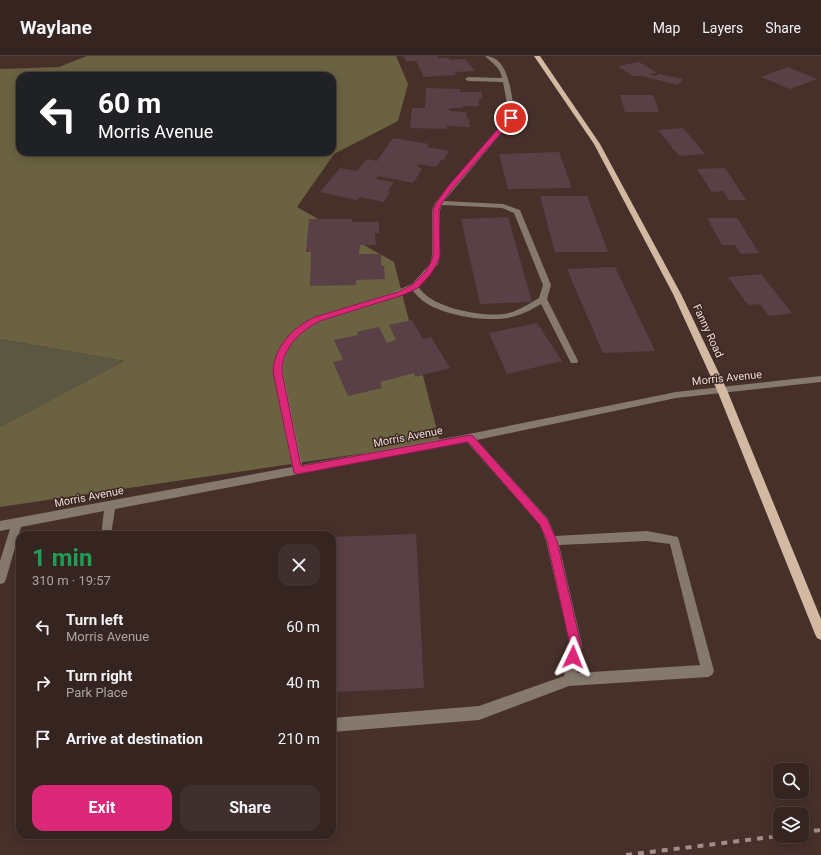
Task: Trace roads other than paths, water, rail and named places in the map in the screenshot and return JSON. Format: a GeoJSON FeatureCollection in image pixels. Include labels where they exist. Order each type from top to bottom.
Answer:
{"type":"FeatureCollection","features":[{"type":"Feature","properties":{"kind":"main road","name":"Fanny Road"},"geometry":{"type":"LineString","coordinates":[[537,56],[597,144],[677,294],[722,390],[821,634]]}},
{"type":"Feature","properties":{"kind":"street"},"geometry":{"type":"LineString","coordinates":[[298,470],[278,372],[278,361],[282,350],[300,329],[313,321],[385,299],[413,287],[428,273],[434,264],[436,256],[436,210],[439,203],[511,118],[512,114],[504,72],[500,66],[488,56]]}},
{"type":"Feature","properties":{"kind":"street"},"geometry":{"type":"LineString","coordinates":[[468,80],[506,80]]}},
{"type":"Feature","properties":{"kind":"street"},"geometry":{"type":"LineString","coordinates":[[439,203],[503,206],[517,212],[547,285],[543,299],[574,361]]}},
{"type":"Feature","properties":{"kind":"street"},"geometry":{"type":"LineString","coordinates":[[413,287],[427,299],[441,307],[473,315],[506,316],[523,310],[543,299]]}},
{"type":"Feature","properties":{"kind":"street","name":"Morris Avenue"},"geometry":{"type":"LineString","coordinates":[[0,526],[470,438],[676,395],[821,379]]}},
{"type":"Feature","properties":{"kind":"street"},"geometry":{"type":"LineString","coordinates":[[470,438],[544,522],[552,541],[576,645],[568,680]]}},
{"type":"Feature","properties":{"kind":"street"},"geometry":{"type":"LineString","coordinates":[[107,531],[110,505]]}},
{"type":"Feature","properties":{"kind":"street"},"geometry":{"type":"LineString","coordinates":[[0,579],[16,523]]}},
{"type":"Feature","properties":{"kind":"street"},"geometry":{"type":"LineString","coordinates":[[336,725],[479,713],[568,680],[708,671],[674,540],[647,536],[552,541]]}},
{"type":"Feature","properties":{"kind":"railway"},"geometry":{"type":"LineString","coordinates":[[809,831],[821,830]]}},
{"type":"Feature","properties":{"kind":"railway"},"geometry":{"type":"LineString","coordinates":[[626,855],[773,837]]}}]}
